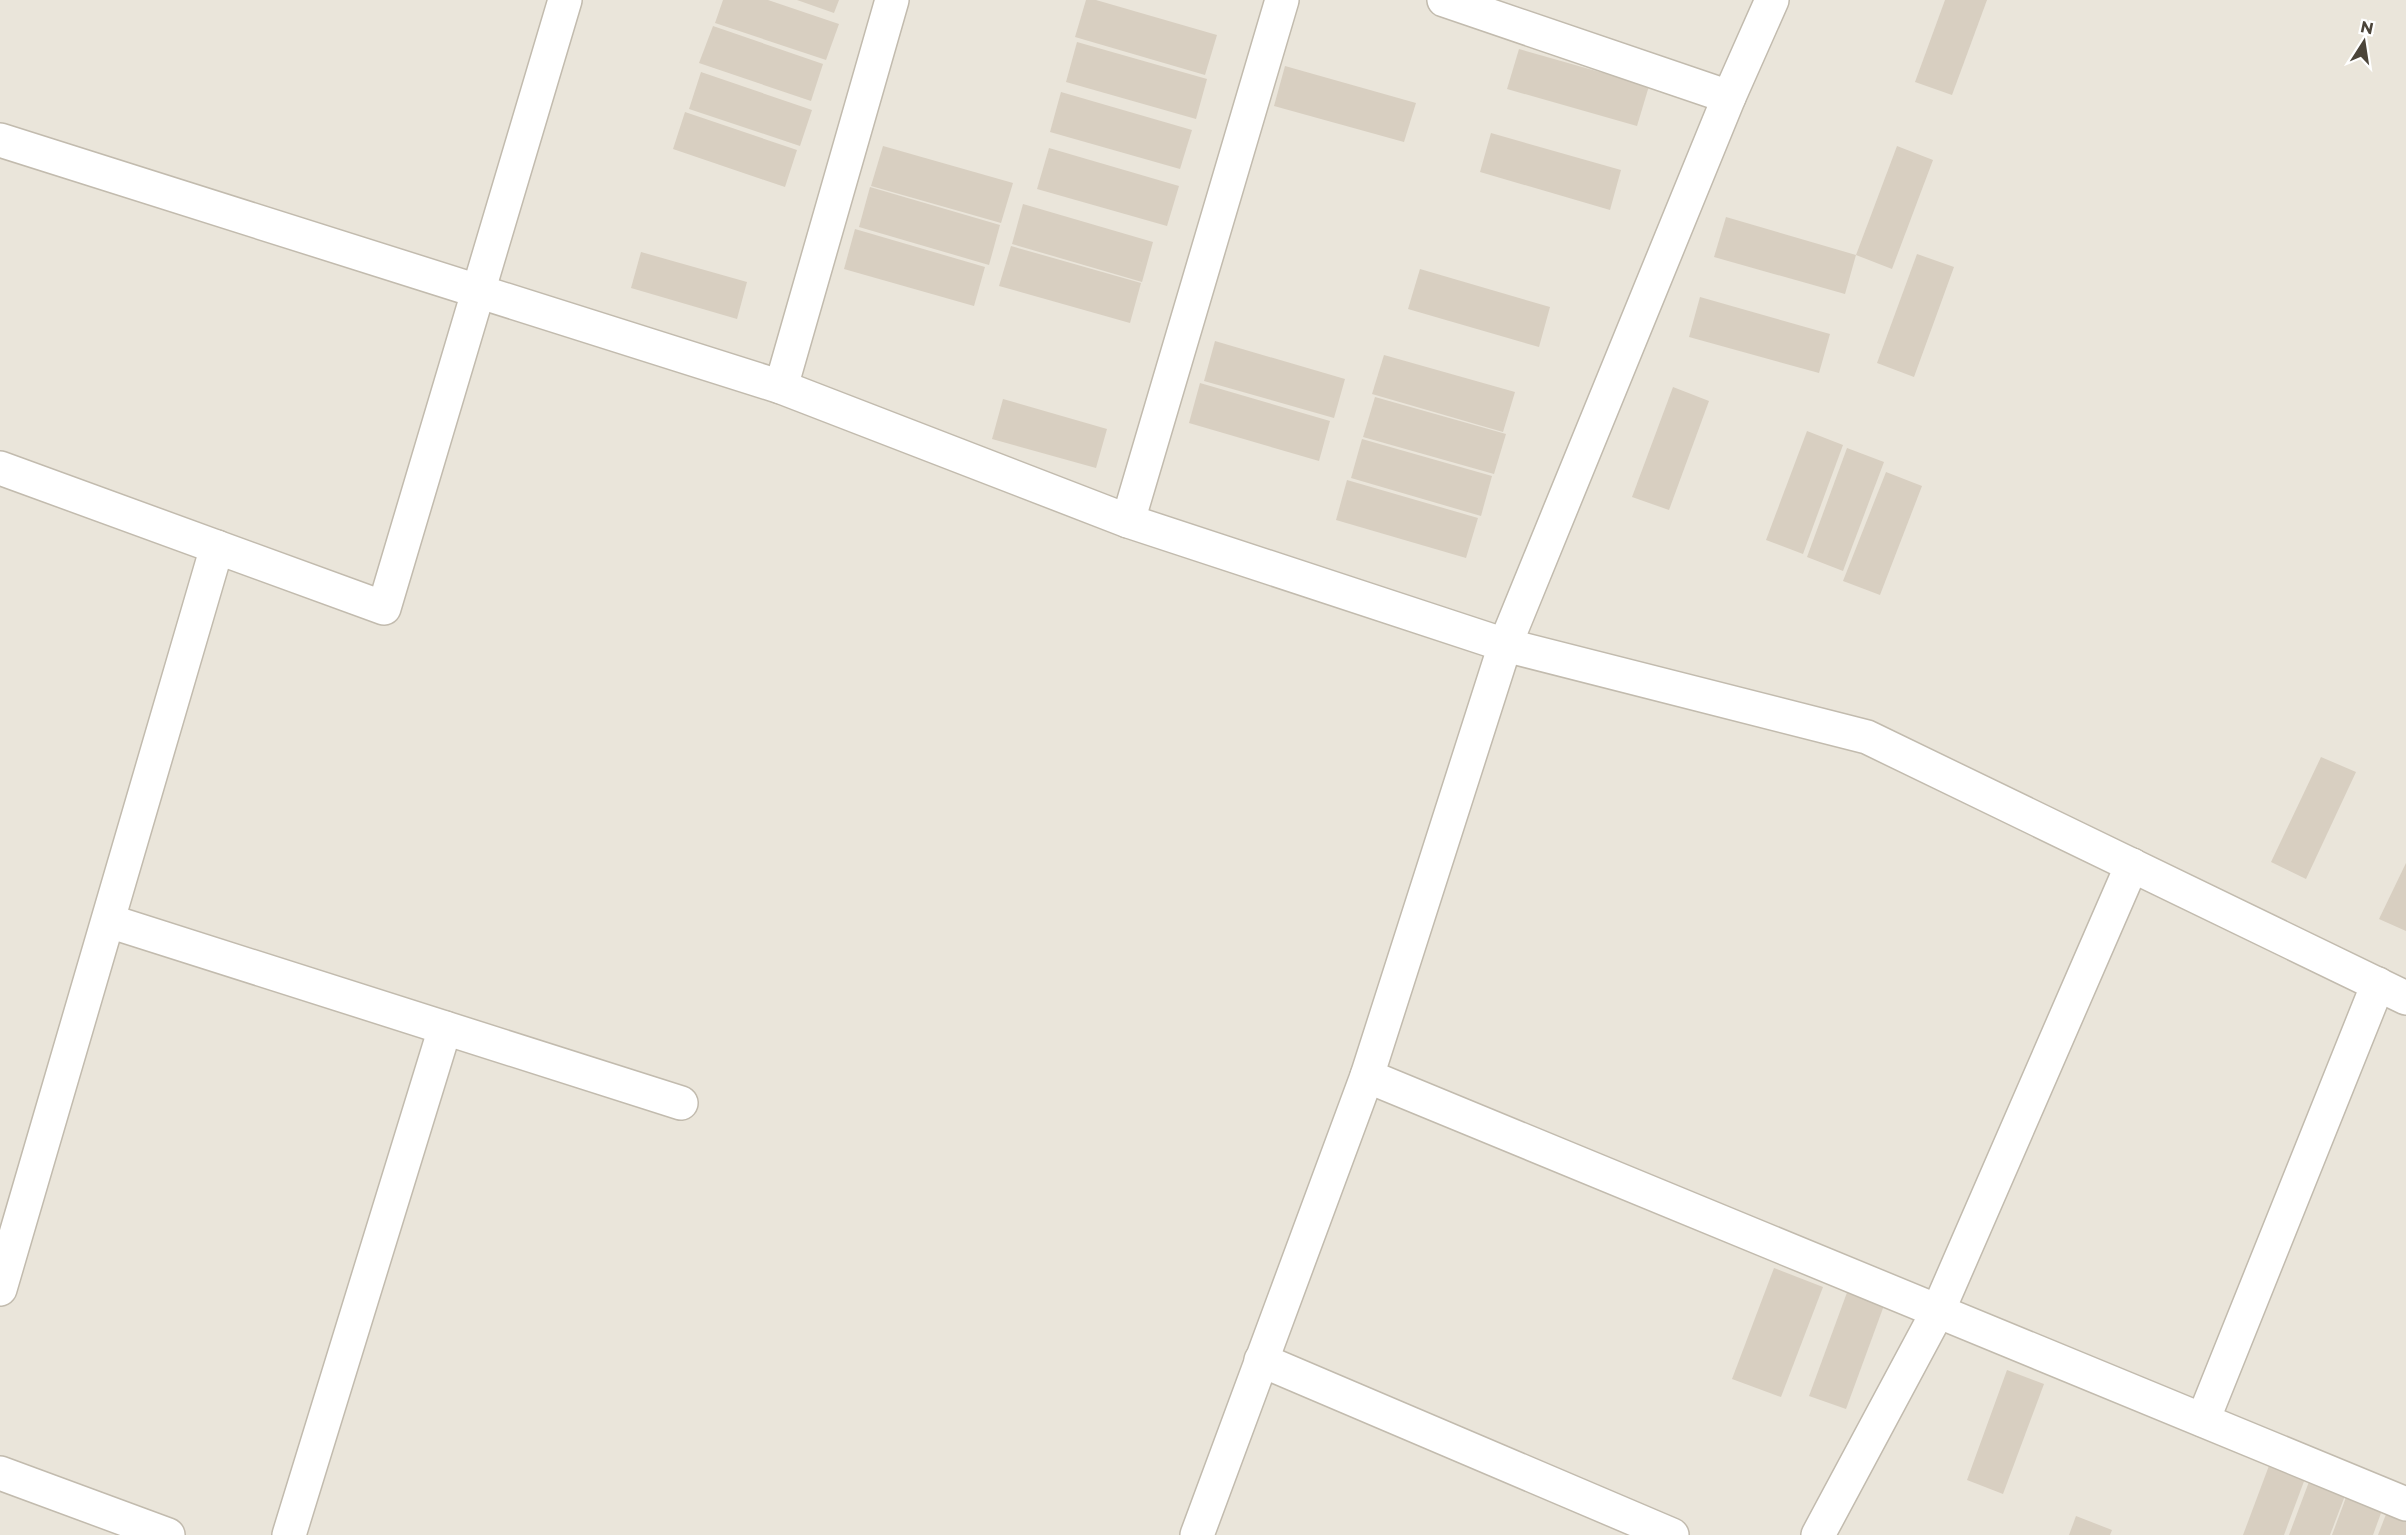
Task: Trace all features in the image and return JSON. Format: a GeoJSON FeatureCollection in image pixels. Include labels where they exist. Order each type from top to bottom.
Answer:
{"type":"FeatureCollection","features":[{"type":"Feature","properties":{"kind":"street"},"geometry":{"type":"LineString","coordinates":[[0,468],[384,608],[480,292],[565,0]]}},
{"type":"Feature","properties":{"kind":"street"},"geometry":{"type":"LineString","coordinates":[[782,387],[892,0]]}},
{"type":"Feature","properties":{"kind":"street"},"geometry":{"type":"LineString","coordinates":[[1128,520],[1282,0]]}},
{"type":"Feature","properties":{"kind":"street"},"geometry":{"type":"LineString","coordinates":[[1444,0],[1729,97]]}},
{"type":"Feature","properties":{"kind":"street"},"geometry":{"type":"LineString","coordinates":[[1197,1535],[1366,1076],[1505,645],[1729,97],[1772,0]]}},
{"type":"Feature","properties":{"kind":"street"},"geometry":{"type":"LineString","coordinates":[[0,140],[782,387],[1128,520],[1505,645],[1867,737],[2392,991],[2203,1420]]}},
{"type":"Feature","properties":{"kind":"street"},"geometry":{"type":"LineString","coordinates":[[0,1289],[217,547]]}},
{"type":"Feature","properties":{"kind":"street"},"geometry":{"type":"LineString","coordinates":[[1818,1535],[1938,1311],[2132,865]]}},
{"type":"Feature","properties":{"kind":"street"},"geometry":{"type":"LineString","coordinates":[[109,921],[681,1103]]}},
{"type":"Feature","properties":{"kind":"street"},"geometry":{"type":"LineString","coordinates":[[289,1535],[445,1028]]}},
{"type":"Feature","properties":{"kind":"street"},"geometry":{"type":"LineString","coordinates":[[1366,1076],[2406,1504]]}},
{"type":"Feature","properties":{"kind":"street"},"geometry":{"type":"LineString","coordinates":[[1261,1360],[1672,1535]]}},
{"type":"Feature","properties":{"kind":"street"},"geometry":{"type":"LineString","coordinates":[[0,1473],[168,1535]]}},
{"type":"Feature","properties":{"kind":"shaded area"},"geometry":{"type":"Polygon","coordinates":[[[0,0],[2406,0],[2406,1535],[0,1535],[0,0]]]}},
{"type":"Feature","properties":{"kind":"building"},"geometry":{"type":"Polygon","coordinates":[[[723,0],[768,0],[839,24],[826,60],[715,23],[723,0]]]}},
{"type":"Feature","properties":{"kind":"building"},"geometry":{"type":"Polygon","coordinates":[[[797,0],[839,0],[834,13],[797,0]]]}},
{"type":"Feature","properties":{"kind":"building"},"geometry":{"type":"Polygon","coordinates":[[[1086,0],[1096,0],[1217,35],[1205,75],[1075,37],[1086,0]]]}},
{"type":"Feature","properties":{"kind":"building"},"geometry":{"type":"Polygon","coordinates":[[[1945,0],[1987,0],[1952,95],[1915,82],[1945,0]]]}},
{"type":"Feature","properties":{"kind":"building"},"geometry":{"type":"Polygon","coordinates":[[[713,26],[823,64],[811,101],[699,63],[713,26]]]}},
{"type":"Feature","properties":{"kind":"building"},"geometry":{"type":"Polygon","coordinates":[[[1077,42],[1207,79],[1196,119],[1066,82],[1077,42]]]}},
{"type":"Feature","properties":{"kind":"building"},"geometry":{"type":"Polygon","coordinates":[[[1519,49],[1649,86],[1637,126],[1507,89],[1519,49]]]}},
{"type":"Feature","properties":{"kind":"building"},"geometry":{"type":"Polygon","coordinates":[[[1285,66],[1416,103],[1404,142],[1274,106],[1285,66]]]}},
{"type":"Feature","properties":{"kind":"building"},"geometry":{"type":"Polygon","coordinates":[[[701,72],[812,110],[800,146],[689,109],[701,72]]]}},
{"type":"Feature","properties":{"kind":"building"},"geometry":{"type":"Polygon","coordinates":[[[1061,92],[1192,130],[1180,169],[1050,132],[1061,92]]]}},
{"type":"Feature","properties":{"kind":"building"},"geometry":{"type":"Polygon","coordinates":[[[685,112],[797,150],[785,187],[673,149],[685,112]]]}},
{"type":"Feature","properties":{"kind":"building"},"geometry":{"type":"Polygon","coordinates":[[[1491,133],[1621,170],[1610,210],[1480,172],[1491,133]]]}},
{"type":"Feature","properties":{"kind":"building"},"geometry":{"type":"Polygon","coordinates":[[[883,146],[1013,183],[1001,223],[871,186],[883,146]]]}},
{"type":"Feature","properties":{"kind":"building"},"geometry":{"type":"Polygon","coordinates":[[[1897,146],[1933,160],[1892,269],[1856,255],[1897,146]]]}},
{"type":"Feature","properties":{"kind":"building"},"geometry":{"type":"Polygon","coordinates":[[[1049,148],[1179,186],[1167,226],[1037,189],[1049,148]]]}},
{"type":"Feature","properties":{"kind":"building"},"geometry":{"type":"Polygon","coordinates":[[[870,187],[1000,225],[989,265],[859,227],[870,187]]]}},
{"type":"Feature","properties":{"kind":"building"},"geometry":{"type":"Polygon","coordinates":[[[1023,204],[1153,242],[1142,282],[1012,244],[1023,204]]]}},
{"type":"Feature","properties":{"kind":"building"},"geometry":{"type":"Polygon","coordinates":[[[1726,217],[1856,255],[1845,294],[1714,257],[1726,217]]]}},
{"type":"Feature","properties":{"kind":"building"},"geometry":{"type":"Polygon","coordinates":[[[855,229],[985,267],[974,306],[844,269],[855,229]]]}},
{"type":"Feature","properties":{"kind":"building"},"geometry":{"type":"Polygon","coordinates":[[[1011,246],[1141,283],[1130,323],[999,286],[1011,246]]]}},
{"type":"Feature","properties":{"kind":"building"},"geometry":{"type":"Polygon","coordinates":[[[641,252],[747,282],[737,319],[631,288],[641,252]]]}},
{"type":"Feature","properties":{"kind":"building"},"geometry":{"type":"Polygon","coordinates":[[[1917,254],[1954,267],[1914,377],[1877,363],[1917,254]]]}},
{"type":"Feature","properties":{"kind":"building"},"geometry":{"type":"Polygon","coordinates":[[[1420,269],[1550,307],[1539,347],[1408,309],[1420,269]]]}},
{"type":"Feature","properties":{"kind":"building"},"geometry":{"type":"Polygon","coordinates":[[[1700,297],[1830,334],[1819,373],[1689,337],[1700,297]]]}},
{"type":"Feature","properties":{"kind":"building"},"geometry":{"type":"Polygon","coordinates":[[[1215,341],[1345,379],[1334,418],[1204,381],[1215,341]]]}},
{"type":"Feature","properties":{"kind":"building"},"geometry":{"type":"Polygon","coordinates":[[[1384,355],[1515,392],[1503,432],[1372,394],[1384,355]]]}},
{"type":"Feature","properties":{"kind":"building"},"geometry":{"type":"Polygon","coordinates":[[[1200,383],[1330,421],[1319,461],[1189,423],[1200,383]]]}},
{"type":"Feature","properties":{"kind":"building"},"geometry":{"type":"Polygon","coordinates":[[[1673,387],[1709,401],[1669,510],[1632,497],[1673,387]]]}},
{"type":"Feature","properties":{"kind":"building"},"geometry":{"type":"Polygon","coordinates":[[[1375,397],[1506,434],[1494,474],[1363,437],[1375,397]]]}},
{"type":"Feature","properties":{"kind":"building"},"geometry":{"type":"Polygon","coordinates":[[[1003,399],[1107,429],[1096,468],[992,439],[1003,399]]]}},
{"type":"Feature","properties":{"kind":"building"},"geometry":{"type":"Polygon","coordinates":[[[1807,431],[1843,445],[1803,554],[1766,540],[1807,431]]]}},
{"type":"Feature","properties":{"kind":"building"},"geometry":{"type":"Polygon","coordinates":[[[1362,439],[1492,476],[1481,516],[1351,478],[1362,439]]]}},
{"type":"Feature","properties":{"kind":"building"},"geometry":{"type":"Polygon","coordinates":[[[1847,448],[1884,462],[1843,571],[1807,557],[1847,448]]]}},
{"type":"Feature","properties":{"kind":"building"},"geometry":{"type":"Polygon","coordinates":[[[1886,472],[1922,486],[1880,595],[1843,581],[1886,472]]]}},
{"type":"Feature","properties":{"kind":"building"},"geometry":{"type":"Polygon","coordinates":[[[1347,480],[1478,518],[1466,558],[1336,520],[1347,480]]]}},
{"type":"Feature","properties":{"kind":"building"},"geometry":{"type":"Polygon","coordinates":[[[2321,757],[2356,772],[2306,879],[2271,862],[2321,757]]]}},
{"type":"Feature","properties":{"kind":"building"},"geometry":{"type":"Polygon","coordinates":[[[2406,863],[2406,931],[2379,919],[2406,863]]]}},
{"type":"Feature","properties":{"kind":"building"},"geometry":{"type":"Polygon","coordinates":[[[1774,1268],[1823,1287],[1781,1397],[1732,1379],[1774,1268]]]}},
{"type":"Feature","properties":{"kind":"building"},"geometry":{"type":"Polygon","coordinates":[[[1849,1287],[1886,1300],[1846,1409],[1809,1396],[1849,1287]]]}},
{"type":"Feature","properties":{"kind":"building"},"geometry":{"type":"Polygon","coordinates":[[[2007,1370],[2044,1384],[2003,1494],[1967,1480],[2007,1370]]]}},
{"type":"Feature","properties":{"kind":"building"},"geometry":{"type":"Polygon","coordinates":[[[2270,1463],[2306,1476],[2284,1535],[2243,1535],[2270,1463]]]}},
{"type":"Feature","properties":{"kind":"building"},"geometry":{"type":"Polygon","coordinates":[[[2310,1479],[2346,1493],[2330,1535],[2289,1535],[2310,1479]]]}},
{"type":"Feature","properties":{"kind":"building"},"geometry":{"type":"Polygon","coordinates":[[[2348,1492],[2384,1505],[2373,1535],[2332,1535],[2348,1492]]]}},
{"type":"Feature","properties":{"kind":"building"},"geometry":{"type":"Polygon","coordinates":[[[2388,1509],[2406,1515],[2406,1535],[2378,1535],[2388,1509]]]}},
{"type":"Feature","properties":{"kind":"building"},"geometry":{"type":"Polygon","coordinates":[[[2076,1516],[2112,1530],[2110,1535],[2069,1535],[2076,1516]]]}}]}
